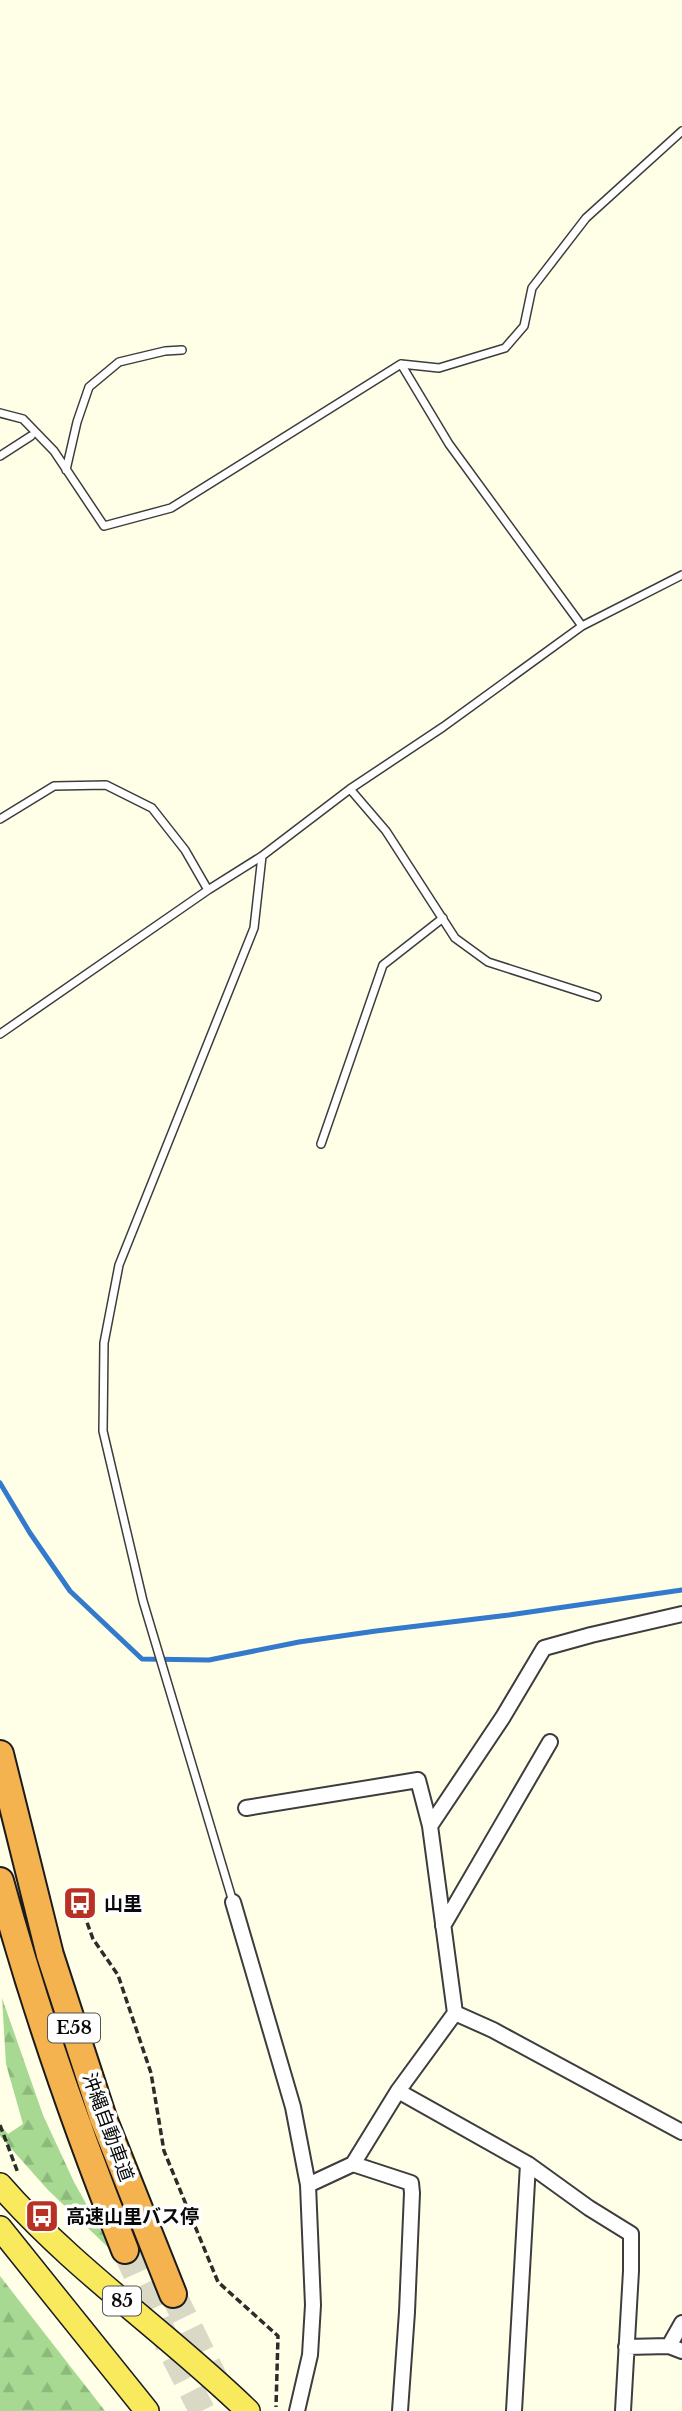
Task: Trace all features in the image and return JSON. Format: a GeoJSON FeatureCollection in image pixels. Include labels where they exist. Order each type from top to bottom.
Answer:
{"type":"FeatureCollection","features":[{"type":"Feature","properties":{"kind":"highway","name":"沖縄自動車道"},"geometry":{"type":"LineString","coordinates":[[0,1754],[50,1955],[103,2118],[173,2294]]}},
{"type":"Feature","properties":{"kind":"highway","name":"沖縄自動車道"},"geometry":{"type":"LineString","coordinates":[[0,1881],[22,1965],[77,2127],[125,2250]]}},
{"type":"Feature","properties":{"kind":"main road","name":"85"},"geometry":{"type":"LineString","coordinates":[[9,2179],[63,2251],[192,2359],[248,2411]]}},
{"type":"Feature","properties":{"kind":"main road","name":"85"},"geometry":{"type":"LineString","coordinates":[[0,2228],[148,2411]]}},
{"type":"Feature","properties":{"kind":"street"},"geometry":{"type":"LineString","coordinates":[[430,1826],[503,1717],[544,1648],[682,1614]]}},
{"type":"Feature","properties":{"kind":"street"},"geometry":{"type":"LineString","coordinates":[[443,1926],[550,1742]]}},
{"type":"Feature","properties":{"kind":"street"},"geometry":{"type":"LineString","coordinates":[[246,1808],[418,1780],[430,1826],[455,2013],[398,2091],[353,2164],[307,2185]]}},
{"type":"Feature","properties":{"kind":"street"},"geometry":{"type":"LineString","coordinates":[[233,1902],[293,2107],[307,2185],[313,2305],[310,2355],[297,2411]]}},
{"type":"Feature","properties":{"kind":"street"},"geometry":{"type":"LineString","coordinates":[[455,2013],[494,2030],[681,2129]]}},
{"type":"Feature","properties":{"kind":"street"},"geometry":{"type":"LineString","coordinates":[[398,2091],[528,2164],[589,2208],[631,2234],[622,2411]]}},
{"type":"Feature","properties":{"kind":"street"},"geometry":{"type":"LineString","coordinates":[[353,2164],[411,2183],[408,2299],[400,2411]]}},
{"type":"Feature","properties":{"kind":"street"},"geometry":{"type":"LineString","coordinates":[[514,2411],[528,2164]]}},
{"type":"Feature","properties":{"kind":"street"},"geometry":{"type":"LineString","coordinates":[[626,2347],[676,2348],[682,2323]]}},
{"type":"Feature","properties":{"kind":"lane"},"geometry":{"type":"LineString","coordinates":[[0,413],[23,419],[54,452],[104,526],[171,508],[401,364],[439,368],[505,348],[524,326],[532,288],[586,218],[682,131]]}},
{"type":"Feature","properties":{"kind":"lane"},"geometry":{"type":"LineString","coordinates":[[66,470],[77,422],[89,387],[119,362],[165,351],[182,350]]}},
{"type":"Feature","properties":{"kind":"lane"},"geometry":{"type":"LineString","coordinates":[[401,364],[449,444],[582,626]]}},
{"type":"Feature","properties":{"kind":"lane"},"geometry":{"type":"LineString","coordinates":[[0,456],[32,436]]}},
{"type":"Feature","properties":{"kind":"lane"},"geometry":{"type":"LineString","coordinates":[[0,1034],[208,890],[262,856],[349,789],[443,727],[582,626],[682,575]]}},
{"type":"Feature","properties":{"kind":"lane"},"geometry":{"type":"LineString","coordinates":[[0,820],[54,786],[106,785],[152,808],[185,850],[208,890]]}},
{"type":"Feature","properties":{"kind":"lane"},"geometry":{"type":"LineString","coordinates":[[349,789],[386,831],[455,938],[488,962],[597,997]]}},
{"type":"Feature","properties":{"kind":"lane"},"geometry":{"type":"LineString","coordinates":[[233,1902],[143,1601],[103,1431],[104,1343],[119,1265],[254,928],[262,856]]}},
{"type":"Feature","properties":{"kind":"lane"},"geometry":{"type":"LineString","coordinates":[[321,1144],[383,965],[443,918]]}},
{"type":"Feature","properties":{"kind":"path"},"geometry":{"type":"LineString","coordinates":[[80,1903],[93,1939],[118,1975],[151,2073],[164,2151],[218,2281],[278,2336],[276,2407]]}},
{"type":"Feature","properties":{"kind":"path"},"geometry":{"type":"LineString","coordinates":[[0,2125],[9,2179]]}},
{"type":"Feature","properties":{"kind":"green space"},"geometry":{"type":"Polygon","coordinates":[[[2,1998],[43,2115],[74,2182],[113,2252],[48,2190],[0,2136],[0,2125],[8,2134],[23,2124],[6,2064],[2,1998]]]}},
{"type":"Feature","properties":{"kind":"green space"},"geometry":{"type":"Polygon","coordinates":[[[0,2276],[105,2411],[0,2411],[0,2276]]]}},
{"type":"Feature","properties":{"kind":"waterway"},"geometry":{"type":"LineString","coordinates":[[0,1483],[70,1591],[142,1659],[209,1660],[299,1642],[682,1590]]}},
{"type":"Feature","properties":{"kind":"tunnel"},"geometry":{"type":"LineString","coordinates":[[125,2250],[202,2411]]}},
{"type":"Feature","properties":{"kind":"tunnel"},"geometry":{"type":"LineString","coordinates":[[173,2294],[217,2383]]}},
{"type":"Feature","properties":{"kind":"place","name":"山里"},"geometry":{"type":"Point","coordinates":[80,1903]}},
{"type":"Feature","properties":{"kind":"place","name":"高速山里バス停"},"geometry":{"type":"Point","coordinates":[42,2216]}}]}
